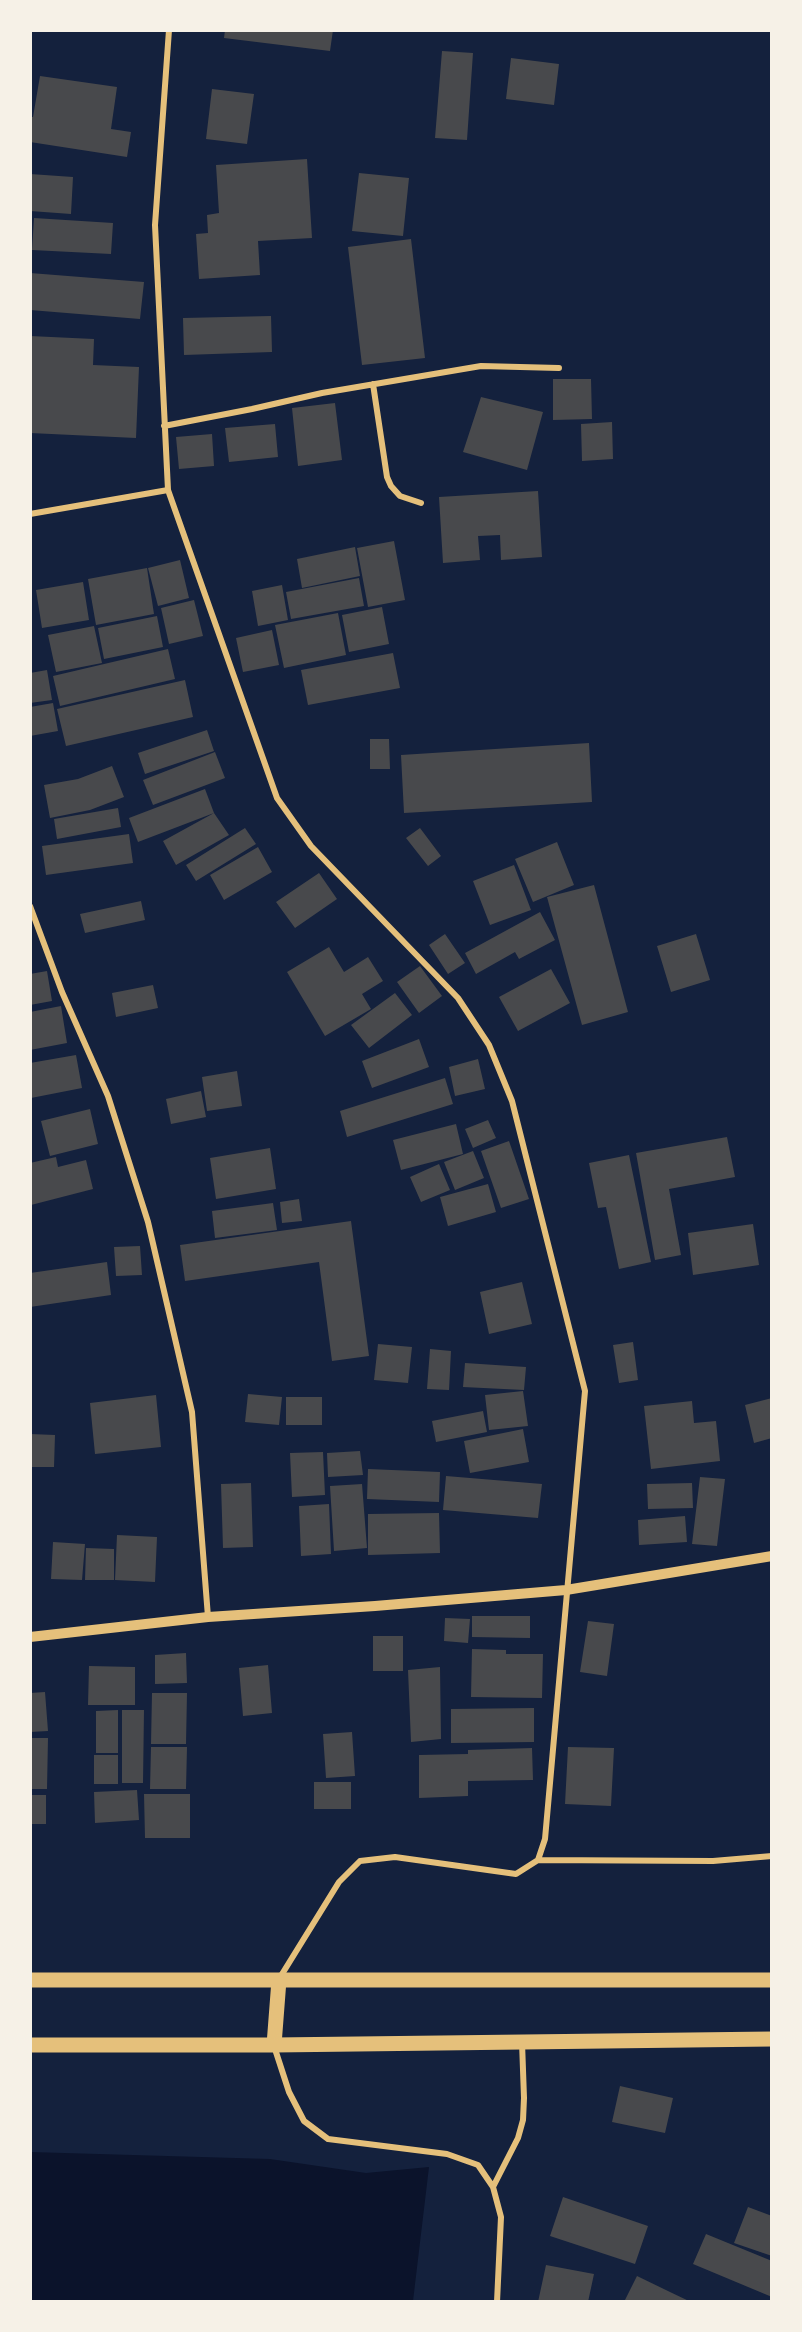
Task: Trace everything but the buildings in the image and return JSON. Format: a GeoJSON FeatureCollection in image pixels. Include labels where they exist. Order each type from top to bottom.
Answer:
{"type":"FeatureCollection","features":[{"type":"Feature","properties":{"kind":"main road"},"geometry":{"type":"LineString","coordinates":[[30,1980],[772,1980]]}},
{"type":"Feature","properties":{"kind":"main road"},"geometry":{"type":"LineString","coordinates":[[274,2045],[279,1980]]}},
{"type":"Feature","properties":{"kind":"main road"},"geometry":{"type":"LineString","coordinates":[[30,2045],[274,2045],[772,2039]]}},
{"type":"Feature","properties":{"kind":"street"},"geometry":{"type":"LineString","coordinates":[[170,30],[154,225],[168,490],[276,798],[311,846],[458,998],[489,1045],[512,1101],[585,1391],[545,1839],[538,1860]]}},
{"type":"Feature","properties":{"kind":"street"},"geometry":{"type":"LineString","coordinates":[[164,426],[373,384],[481,366],[559,368]]}},
{"type":"Feature","properties":{"kind":"street"},"geometry":{"type":"LineString","coordinates":[[373,384],[387,477],[400,496],[421,503]]}},
{"type":"Feature","properties":{"kind":"street"},"geometry":{"type":"LineString","coordinates":[[30,514],[168,490]]}},
{"type":"Feature","properties":{"kind":"street"},"geometry":{"type":"LineString","coordinates":[[30,906],[62,992],[108,1096],[148,1222],[192,1412],[208,1617]]}},
{"type":"Feature","properties":{"kind":"street"},"geometry":{"type":"LineString","coordinates":[[30,1637],[208,1617],[566,1590],[772,1556]]}},
{"type":"Feature","properties":{"kind":"street"},"geometry":{"type":"LineString","coordinates":[[279,1980],[339,1882],[360,1861],[395,1857],[516,1874],[538,1860],[713,1861],[772,1856]]}},
{"type":"Feature","properties":{"kind":"street"},"geometry":{"type":"LineString","coordinates":[[493,2187],[518,2138],[523,2120],[522,2042]]}},
{"type":"Feature","properties":{"kind":"street"},"geometry":{"type":"LineString","coordinates":[[274,2045],[289,2092],[304,2121],[328,2139],[447,2154],[478,2165],[493,2187],[501,2217],[497,2302]]}},
{"type":"Feature","properties":{"kind":"water"},"geometry":{"type":"Polygon","coordinates":[[[30,2152],[270,2159],[366,2173],[429,2167],[413,2301],[30,2302],[30,2152]]]}}]}
